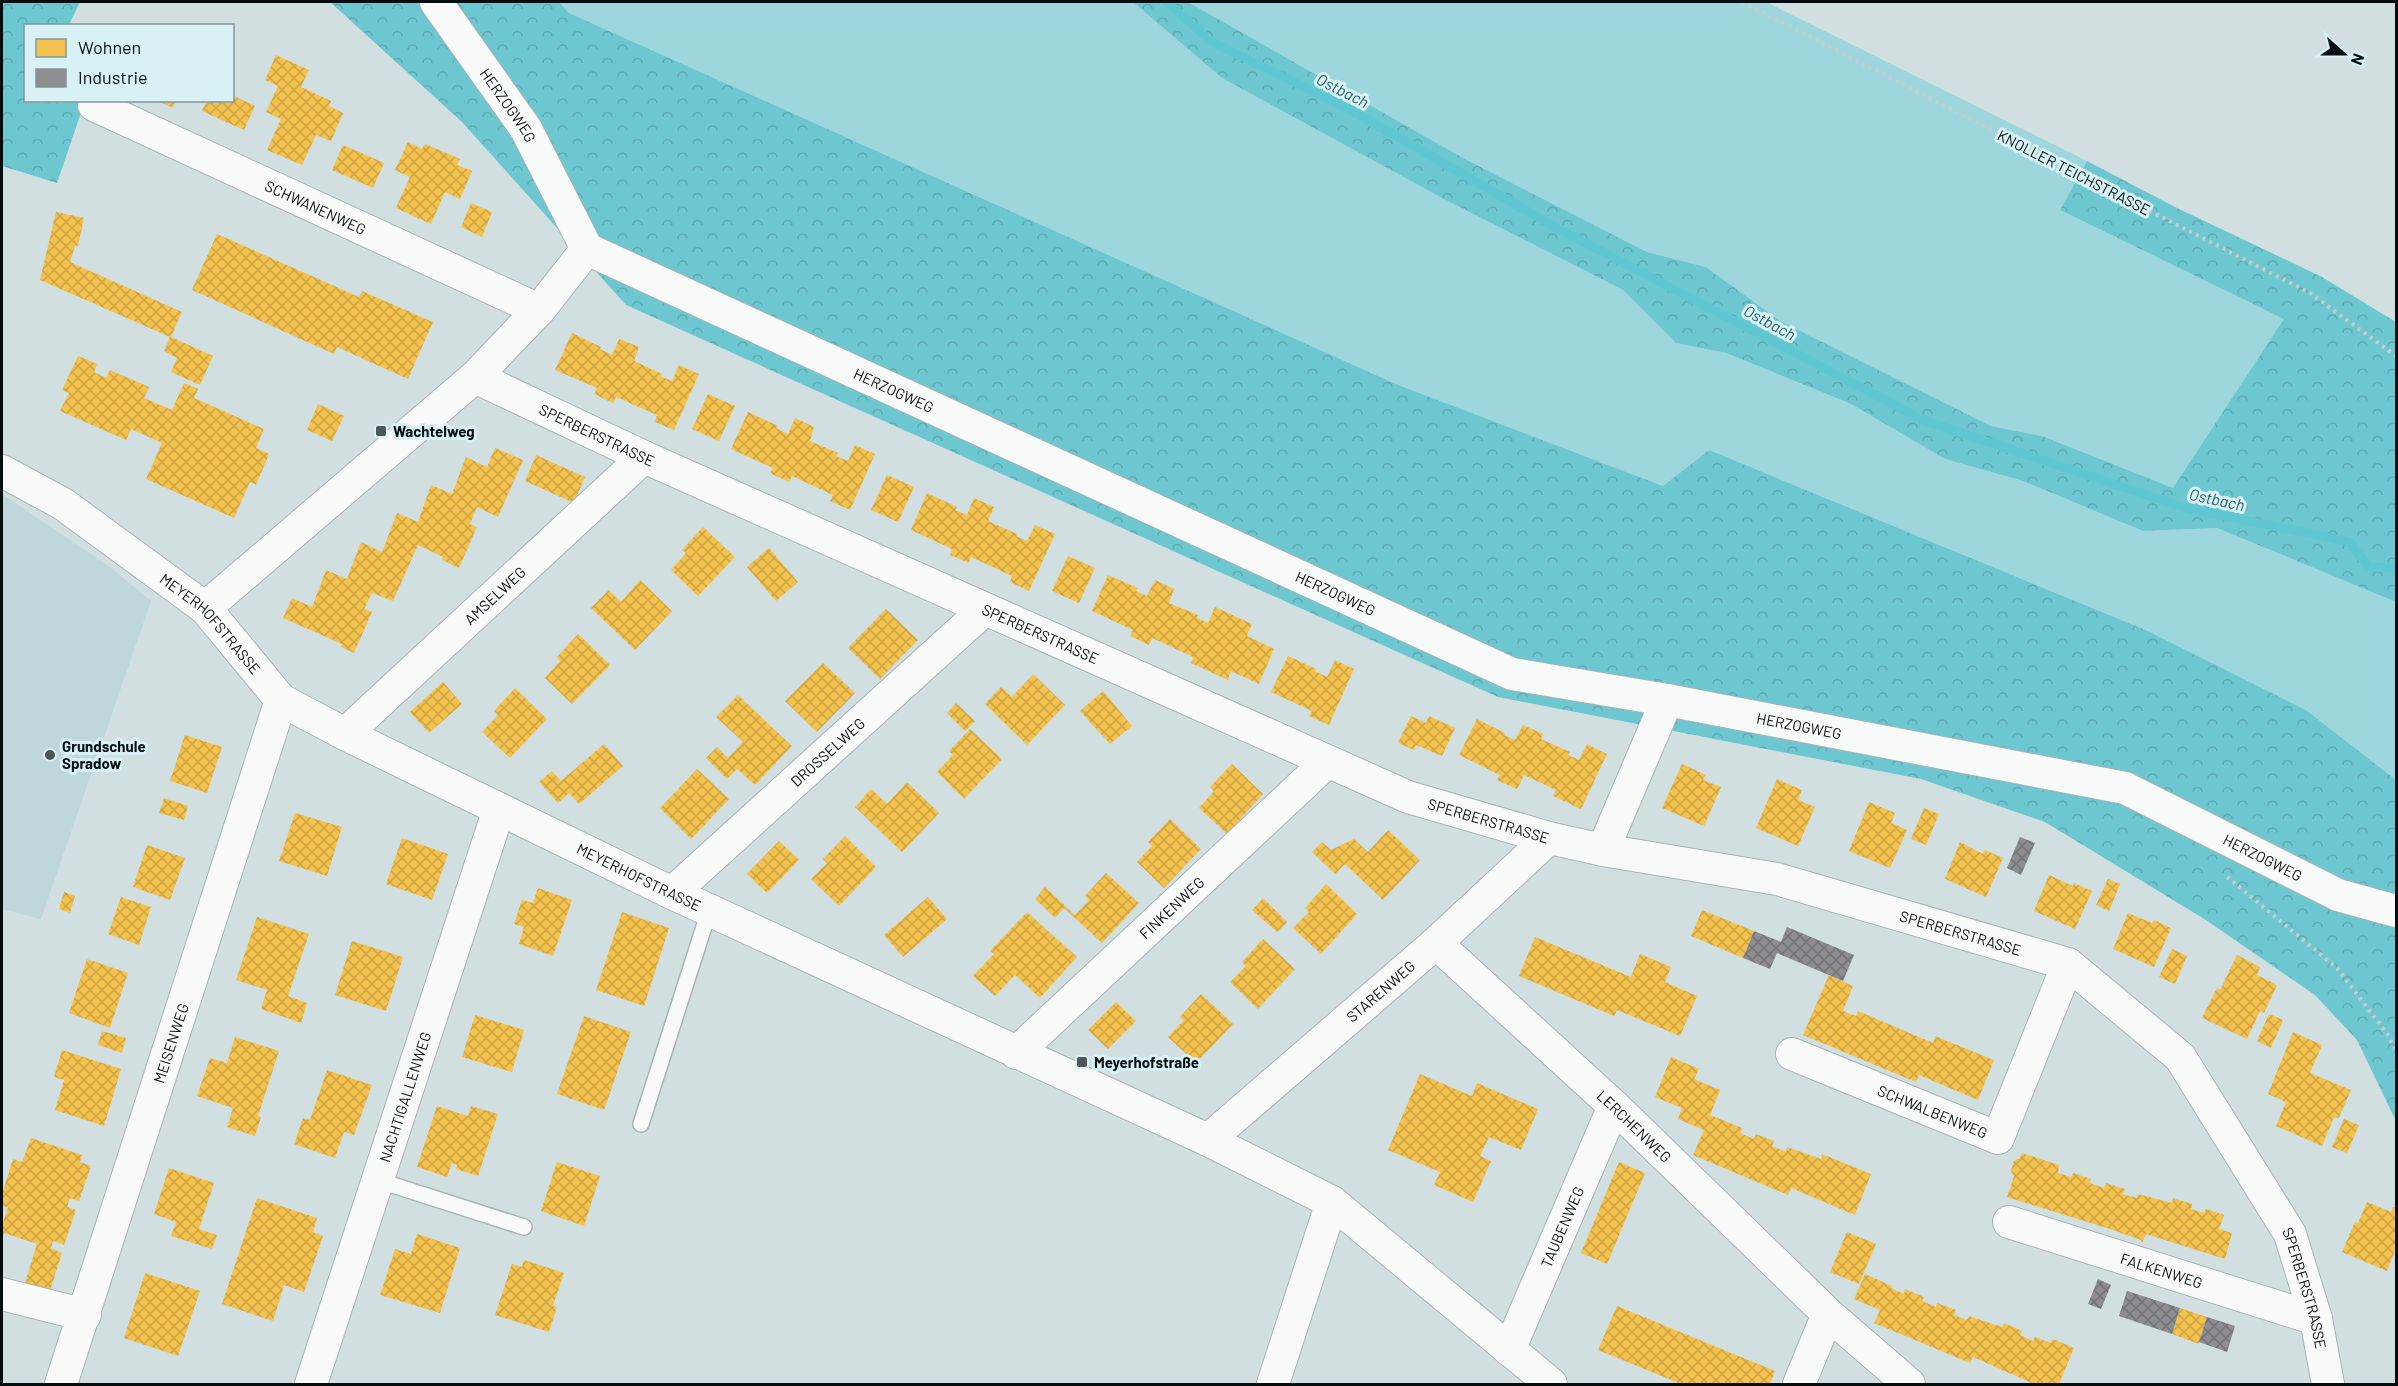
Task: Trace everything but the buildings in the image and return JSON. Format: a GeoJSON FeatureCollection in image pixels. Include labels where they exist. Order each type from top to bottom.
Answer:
{"type":"FeatureCollection","features":[{"type":"Feature","properties":{"kind":"street","name":"HERZOGWEG"},"geometry":{"type":"LineString","coordinates":[[436,2],[526,129],[587,249],[1512,674],[1667,700],[2125,788],[2338,896],[2397,911]]}},
{"type":"Feature","properties":{"kind":"street","name":"SCHWANENWEG"},"geometry":{"type":"LineString","coordinates":[[94,105],[539,310]]}},
{"type":"Feature","properties":{"kind":"street"},"geometry":{"type":"LineString","coordinates":[[205,608],[475,377],[539,310],[587,249]]}},
{"type":"Feature","properties":{"kind":"street","name":"SPERBERSTRASSE"},"geometry":{"type":"LineString","coordinates":[[475,377],[644,458],[1408,797],[1549,838],[1604,850],[1777,879],[2068,964],[2180,1057],[2290,1234],[2316,1319],[2328,1384]]}},
{"type":"Feature","properties":{"kind":"street","name":"AMSELWEG"},"geometry":{"type":"LineString","coordinates":[[345,734],[644,458]]}},
{"type":"Feature","properties":{"kind":"street","name":"MEYERHOFSTRASSE"},"geometry":{"type":"LineString","coordinates":[[2,471],[63,504],[205,608],[280,700],[672,893],[1208,1140],[1332,1202],[1551,1384]]}},
{"type":"Feature","properties":{"kind":"street","name":"DROSSELWEG"},"geometry":{"type":"LineString","coordinates":[[672,893],[984,610]]}},
{"type":"Feature","properties":{"kind":"street","name":"MEISENWEG"},"geometry":{"type":"LineString","coordinates":[[61,1384],[85,1315],[280,700]]}},
{"type":"Feature","properties":{"kind":"street"},"geometry":{"type":"LineString","coordinates":[[1604,850],[1667,700]]}},
{"type":"Feature","properties":{"kind":"street","name":"FINKENWEG"},"geometry":{"type":"LineString","coordinates":[[1016,1053],[1327,762]]}},
{"type":"Feature","properties":{"kind":"street","name":"NACHTIGALLENWEG"},"geometry":{"type":"LineString","coordinates":[[311,1384],[499,809]]}},
{"type":"Feature","properties":{"kind":"street","name":"STARENWEG"},"geometry":{"type":"LineString","coordinates":[[1208,1140],[1436,943],[1549,838]]}},
{"type":"Feature","properties":{"kind":"street","name":"LERCHENWEG"},"geometry":{"type":"LineString","coordinates":[[1436,943],[1614,1106],[1828,1314],[1909,1384]]}},
{"type":"Feature","properties":{"kind":"street","name":"SCHWALBENWEG"},"geometry":{"type":"LineString","coordinates":[[1792,1054],[1998,1138],[2068,964]]}},
{"type":"Feature","properties":{"kind":"street","name":"TAUBENWEG"},"geometry":{"type":"LineString","coordinates":[[1509,1350],[1614,1106]]}},
{"type":"Feature","properties":{"kind":"street"},"geometry":{"type":"LineString","coordinates":[[1273,1384],[1332,1202]]}},
{"type":"Feature","properties":{"kind":"street","name":"FALKENWEG"},"geometry":{"type":"LineString","coordinates":[[2009,1222],[2316,1319]]}},
{"type":"Feature","properties":{"kind":"street"},"geometry":{"type":"LineString","coordinates":[[2,1294],[85,1315]]}},
{"type":"Feature","properties":{"kind":"street"},"geometry":{"type":"LineString","coordinates":[[1799,1384],[1828,1314]]}},
{"type":"Feature","properties":{"kind":"lane"},"geometry":{"type":"LineString","coordinates":[[641,1124],[709,910]]}},
{"type":"Feature","properties":{"kind":"lane"},"geometry":{"type":"LineString","coordinates":[[377,1180],[524,1227]]}},
{"type":"Feature","properties":{"kind":"path","name":"KNOLLER TEICHSTRASSE"},"geometry":{"type":"LineString","coordinates":[[1742,2],[2310,293],[2397,356]]}},
{"type":"Feature","properties":{"kind":"path"},"geometry":{"type":"LineString","coordinates":[[2218,870],[2337,968],[2388,1035],[2397,1051]]}},
{"type":"Feature","properties":{"kind":"shaded area"},"geometry":{"type":"Polygon","coordinates":[[[559,2],[1133,2],[1222,78],[1444,199],[1623,290],[1676,343],[1726,353],[1851,404],[1945,459],[2023,481],[2143,531],[2217,528],[2396,602],[2396,780],[2306,710],[2148,631],[1709,450],[1663,486],[1396,384],[569,13],[559,2]]]}},
{"type":"Feature","properties":{"kind":"shaded area"},"geometry":{"type":"Polygon","coordinates":[[[1188,2],[1766,2],[2087,161],[2060,210],[2285,319],[2173,489],[2042,436],[1991,426],[1780,321],[1706,267],[1647,252],[1465,159],[1188,2]]]}},
{"type":"Feature","properties":{"kind":"shaded area","name":"Grundschule Spradow"},"geometry":{"type":"Polygon","coordinates":[[[2,494],[111,568],[151,601],[41,919],[2,909],[2,494]]]}},
{"type":"Feature","properties":{"kind":"green space"},"geometry":{"type":"Polygon","coordinates":[[[2,2],[80,2],[69,24],[24,24],[24,102],[85,102],[57,183],[2,166],[2,2]]]}},
{"type":"Feature","properties":{"kind":"green space"},"geometry":{"type":"Polygon","coordinates":[[[330,2],[559,2],[569,13],[1396,384],[1663,486],[1709,450],[2148,631],[2306,710],[2396,780],[2396,1121],[2357,1040],[2315,995],[2206,920],[2045,822],[1921,779],[1498,697],[626,305],[462,122],[330,2]]]}},
{"type":"Feature","properties":{"kind":"green space"},"geometry":{"type":"Polygon","coordinates":[[[1133,2],[1188,2],[1465,159],[1647,252],[1706,267],[1780,321],[1991,426],[2042,436],[2173,488],[2284,319],[2060,210],[2087,161],[2175,207],[2322,277],[2396,322],[2396,602],[2217,528],[2143,531],[2023,481],[1945,459],[1851,404],[1726,353],[1676,343],[1623,290],[1444,199],[1222,78],[1133,2]]]}},
{"type":"Feature","properties":{"kind":"waterway","name":"Ostbach"},"geometry":{"type":"LineString","coordinates":[[1167,2],[1212,42],[1349,109],[1555,227],[1925,421],[2186,508],[2350,542],[2368,567],[2396,568]]}},
{"type":"Feature","properties":{"kind":"place","name":"Wachtelweg"},"geometry":{"type":"Point","coordinates":[381,431]}},
{"type":"Feature","properties":{"kind":"place","name":"Grundschule Spradow"},"geometry":{"type":"Point","coordinates":[50,755]}},
{"type":"Feature","properties":{"kind":"place","name":"Meyerhofstraße"},"geometry":{"type":"Point","coordinates":[1082,1062]}}]}
